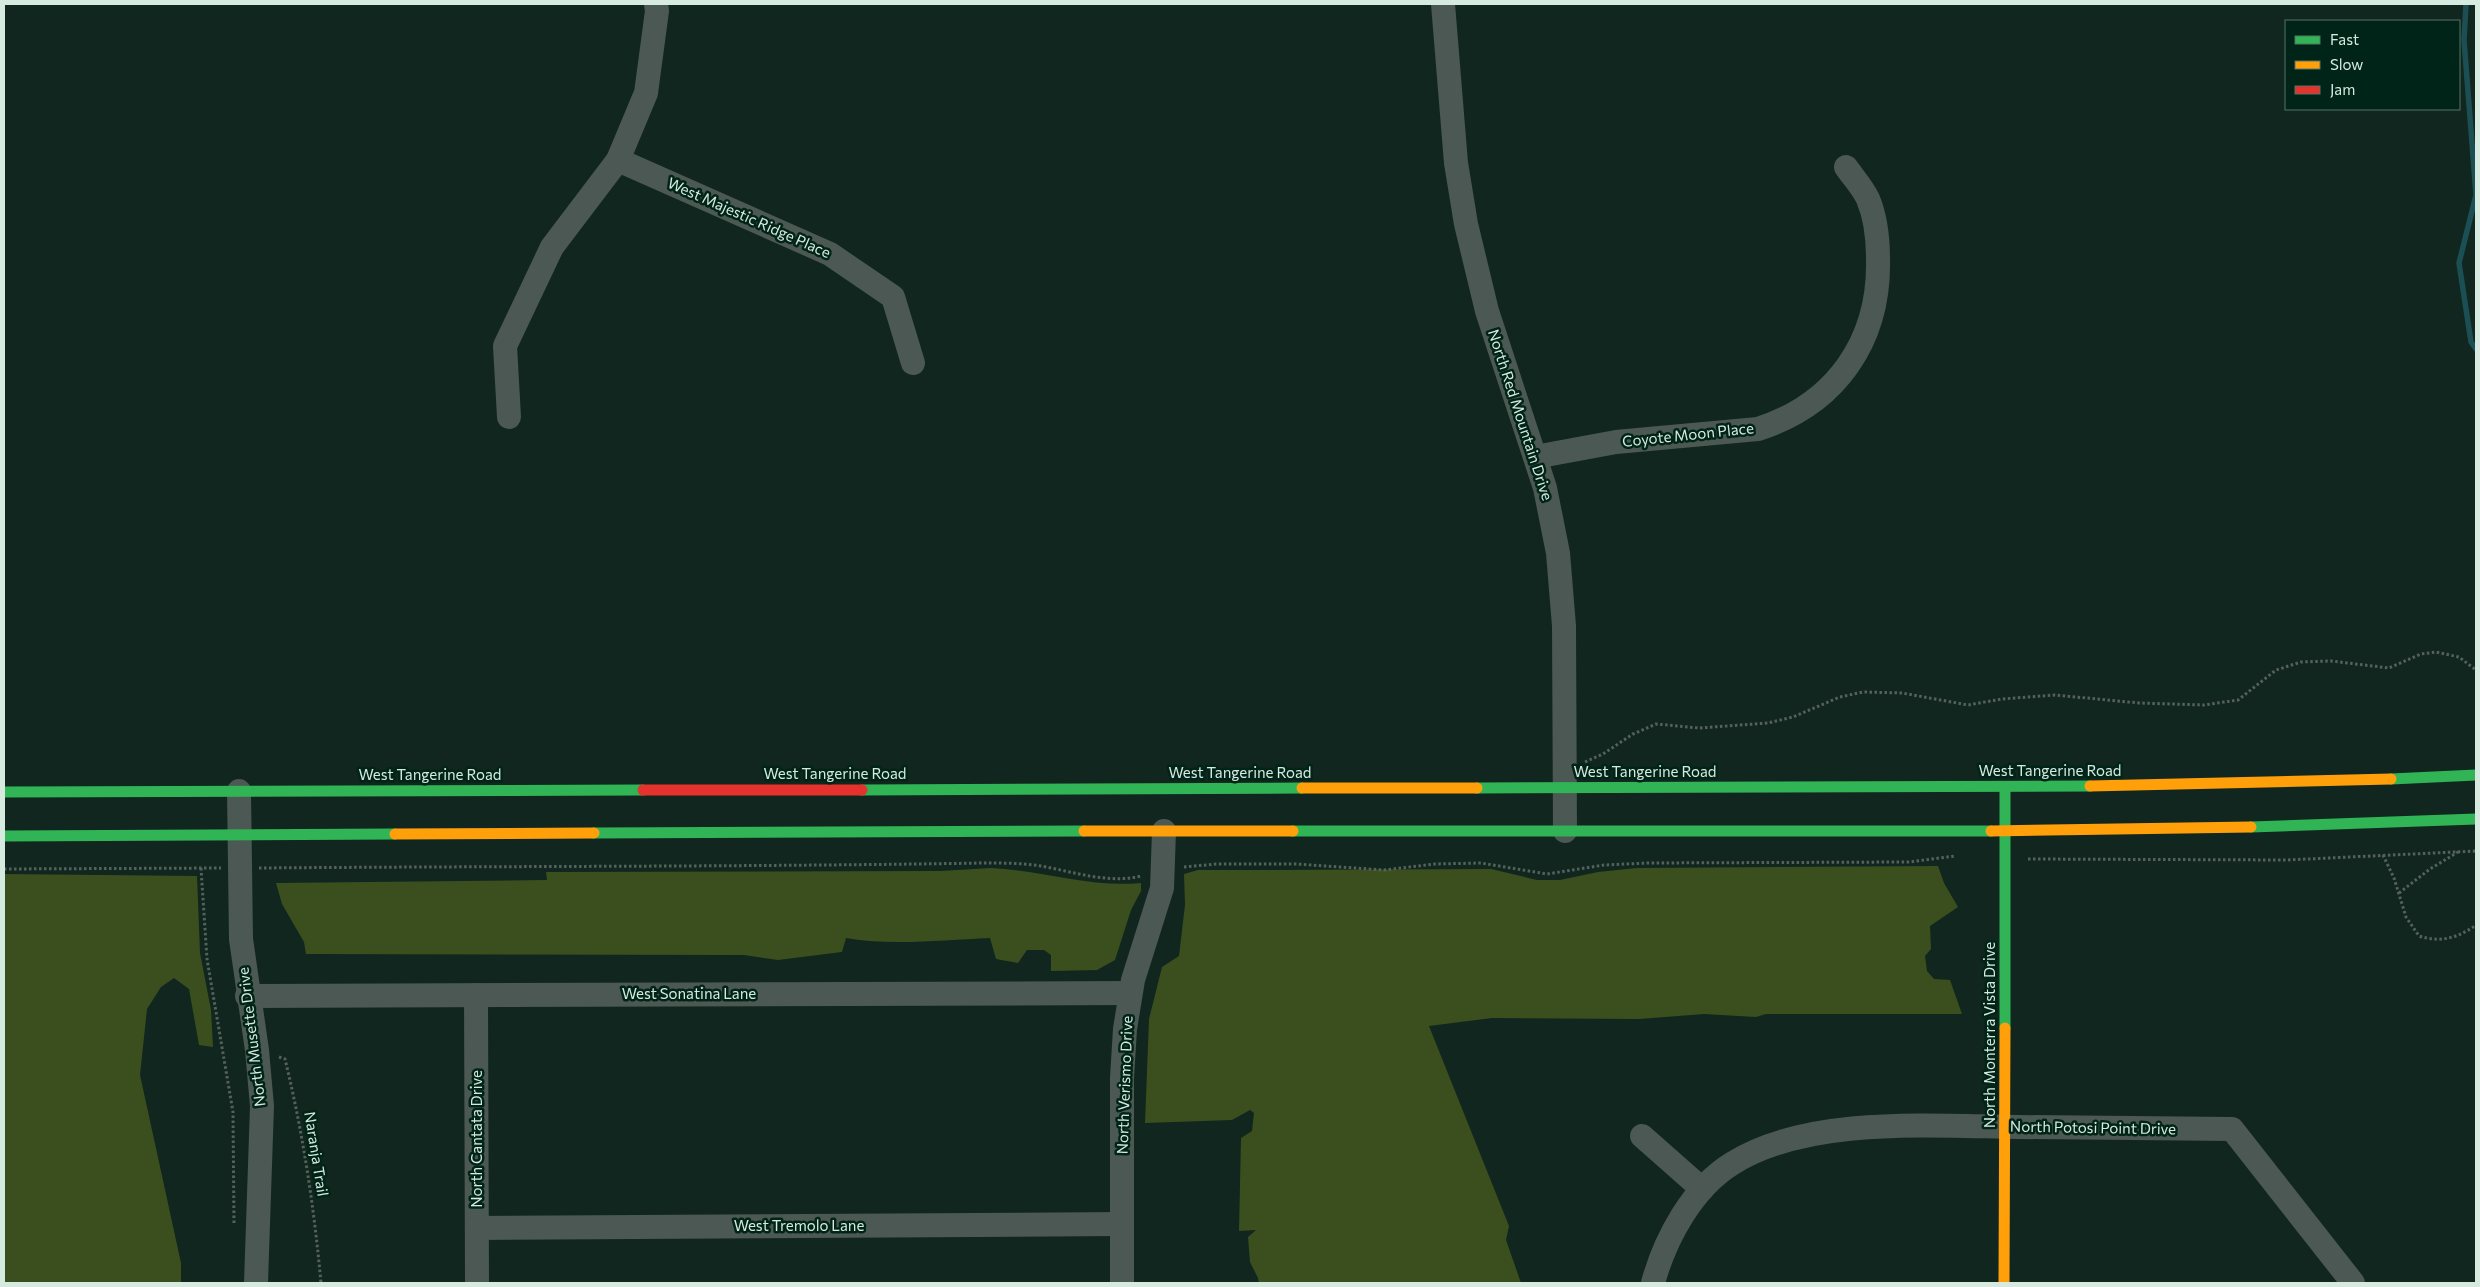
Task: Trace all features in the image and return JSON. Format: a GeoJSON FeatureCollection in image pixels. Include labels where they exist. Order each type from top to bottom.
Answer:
{"type":"FeatureCollection","features":[{"type":"Feature","properties":{"kind":"main road","name":"West Tangerine Road"},"geometry":{"type":"LineString","coordinates":[[4,792],[1565,778],[2005,787],[2210,785],[2476,775]]}},
{"type":"Feature","properties":{"kind":"main road","name":"North Monterra Vista Drive"},"geometry":{"type":"LineString","coordinates":[[2004,1283],[2005,787]]}},
{"type":"Feature","properties":{"kind":"main road"},"geometry":{"type":"LineString","coordinates":[[4,836],[1164,831],[2006,831],[2261,828],[2476,819]]}},
{"type":"Feature","properties":{"kind":"street"},"geometry":{"type":"LineString","coordinates":[[509,417],[505,346],[552,247],[618,160],[646,93],[656,4]]}},
{"type":"Feature","properties":{"kind":"street","name":"North Red Mountain Drive"},"geometry":{"type":"LineString","coordinates":[[1443,4],[1456,163],[1466,224],[1490,319],[1549,504],[1560,566],[1564,626],[1565,830]]}},
{"type":"Feature","properties":{"kind":"street","name":"West Majestic Ridge Place"},"geometry":{"type":"LineString","coordinates":[[618,160],[837,259],[893,297],[913,363]]}},
{"type":"Feature","properties":{"kind":"street","name":"Coyote Moon Place"},"geometry":{"type":"LineString","coordinates":[[1535,457],[1616,442],[1758,428],[1777,423],[1824,394],[1846,371],[1863,341],[1873,312],[1879,279],[1875,219],[1867,197],[1846,168]]}},
{"type":"Feature","properties":{"kind":"street","name":"North Musette Drive"},"geometry":{"type":"LineString","coordinates":[[239,791],[239,916],[247,996],[257,1050],[262,1106],[256,1283]]}},
{"type":"Feature","properties":{"kind":"street","name":"North Verismo Drive"},"geometry":{"type":"LineString","coordinates":[[1122,1283],[1122,1078],[1125,1029],[1130,993],[1162,888],[1164,831]]}},
{"type":"Feature","properties":{"kind":"street","name":"West Sonatina Lane"},"geometry":{"type":"LineString","coordinates":[[247,996],[1130,993]]}},
{"type":"Feature","properties":{"kind":"street","name":"North Cantata Drive"},"geometry":{"type":"LineString","coordinates":[[476,995],[477,1283]]}},
{"type":"Feature","properties":{"kind":"street","name":"North Potosi Point Drive"},"geometry":{"type":"LineString","coordinates":[[1653,1283],[1660,1258],[1702,1189],[1732,1163],[1769,1145],[1822,1132],[1888,1127],[2004,1127],[2232,1129],[2353,1283]]}},
{"type":"Feature","properties":{"kind":"street"},"geometry":{"type":"LineString","coordinates":[[1642,1136],[1702,1189]]}},
{"type":"Feature","properties":{"kind":"street","name":"West Tremolo Lane"},"geometry":{"type":"LineString","coordinates":[[477,1228],[1122,1224]]}},
{"type":"Feature","properties":{"kind":"path"},"geometry":{"type":"LineString","coordinates":[[1565,778],[1633,734],[1656,724],[1699,728],[1768,723],[1793,717],[1840,697],[1863,692],[1902,694],[1968,705],[2027,696],[2071,695],[2139,703],[2204,705],[2238,700],[2276,670],[2301,662],[2331,662],[2389,668],[2421,654],[2436,652],[2459,657],[2476,670]]}},
{"type":"Feature","properties":{"kind":"path"},"geometry":{"type":"LineString","coordinates":[[2005,857],[2081,860],[2240,861],[2476,851]]}},
{"type":"Feature","properties":{"kind":"path"},"geometry":{"type":"LineString","coordinates":[[2399,892],[2430,869],[2459,852]]}},
{"type":"Feature","properties":{"kind":"path"},"geometry":{"type":"LineString","coordinates":[[2383,855],[2399,892],[2406,917],[2419,936],[2435,940],[2448,939],[2476,925]]}},
{"type":"Feature","properties":{"kind":"path"},"geometry":{"type":"LineString","coordinates":[[1180,868],[1216,864],[1296,864],[1384,870],[1435,864],[1481,864],[1547,874],[1604,866],[1648,863],[1909,862],[1961,856]]}},
{"type":"Feature","properties":{"kind":"path"},"geometry":{"type":"LineString","coordinates":[[4,869],[756,864],[941,865],[991,863],[1026,864],[1112,880],[1146,875]]}},
{"type":"Feature","properties":{"kind":"path"},"geometry":{"type":"LineString","coordinates":[[201,868],[207,959],[233,1112],[234,1230]]}},
{"type":"Feature","properties":{"kind":"path","name":"Naranja Trail"},"geometry":{"type":"LineString","coordinates":[[257,1050],[285,1059],[302,1131],[317,1236],[321,1283]]}},
{"type":"Feature","properties":{"kind":"green space"},"geometry":{"type":"Polygon","coordinates":[[[1938,866],[1944,883],[1958,907],[1930,926],[1931,949],[1925,956],[1927,971],[1934,979],[1950,980],[1962,1014],[1766,1014],[1756,1017],[1704,1014],[1639,1019],[1492,1018],[1429,1026],[1509,1226],[1506,1240],[1521,1283],[1259,1283],[1250,1262],[1248,1237],[1256,1230],[1239,1231],[1241,1138],[1252,1131],[1254,1113],[1250,1110],[1232,1120],[1145,1123],[1149,1019],[1162,967],[1179,956],[1185,905],[1184,874],[1198,870],[1491,869],[1537,880],[1560,880],[1598,872],[1637,868],[1938,866]]]}},
{"type":"Feature","properties":{"kind":"green space"},"geometry":{"type":"Polygon","coordinates":[[[991,868],[1010,869],[1104,883],[1141,883],[1141,891],[1131,910],[1115,960],[1097,970],[1051,971],[1051,955],[1044,950],[1027,950],[1018,963],[996,959],[990,938],[881,942],[846,938],[842,952],[778,960],[744,955],[306,954],[304,942],[282,904],[276,883],[547,880],[546,872],[941,871],[991,868]]]}},
{"type":"Feature","properties":{"kind":"green space"},"geometry":{"type":"Polygon","coordinates":[[[4,874],[197,876],[200,953],[211,1010],[213,1047],[199,1045],[189,989],[174,978],[161,987],[147,1009],[140,1075],[181,1263],[181,1283],[4,1283],[4,874]]]}},
{"type":"Feature","properties":{"kind":"waterway"},"geometry":{"type":"LineString","coordinates":[[2466,4],[2464,40],[2476,195],[2459,263],[2471,342],[2476,349]]}},
{"type":"Feature","properties":{"kind":"traffic: fast"},"geometry":{"type":"LineString","coordinates":[[2391,779],[2476,775]]}},
{"type":"Feature","properties":{"kind":"traffic: fast"},"geometry":{"type":"LineString","coordinates":[[1477,788],[2090,786]]}},
{"type":"Feature","properties":{"kind":"traffic: fast"},"geometry":{"type":"LineString","coordinates":[[2005,787],[2005,1028]]}},
{"type":"Feature","properties":{"kind":"traffic: fast"},"geometry":{"type":"LineString","coordinates":[[862,790],[1302,788]]}},
{"type":"Feature","properties":{"kind":"traffic: fast"},"geometry":{"type":"LineString","coordinates":[[4,792],[643,790]]}},
{"type":"Feature","properties":{"kind":"traffic: fast"},"geometry":{"type":"LineString","coordinates":[[2251,827],[2476,819]]}},
{"type":"Feature","properties":{"kind":"traffic: fast"},"geometry":{"type":"LineString","coordinates":[[594,833],[1084,831]]}},
{"type":"Feature","properties":{"kind":"traffic: fast"},"geometry":{"type":"LineString","coordinates":[[1293,831],[1991,831]]}},
{"type":"Feature","properties":{"kind":"traffic: fast"},"geometry":{"type":"LineString","coordinates":[[4,836],[395,834]]}},
{"type":"Feature","properties":{"kind":"traffic: slow"},"geometry":{"type":"LineString","coordinates":[[2090,786],[2391,779]]}},
{"type":"Feature","properties":{"kind":"traffic: slow"},"geometry":{"type":"LineString","coordinates":[[1302,788],[1477,788]]}},
{"type":"Feature","properties":{"kind":"traffic: slow"},"geometry":{"type":"LineString","coordinates":[[1991,831],[2251,827]]}},
{"type":"Feature","properties":{"kind":"traffic: slow"},"geometry":{"type":"LineString","coordinates":[[1084,831],[1293,831]]}},
{"type":"Feature","properties":{"kind":"traffic: slow"},"geometry":{"type":"LineString","coordinates":[[395,834],[594,833]]}},
{"type":"Feature","properties":{"kind":"traffic: slow"},"geometry":{"type":"LineString","coordinates":[[2004,1283],[2005,1028]]}},
{"type":"Feature","properties":{"kind":"traffic: jam"},"geometry":{"type":"LineString","coordinates":[[643,790],[862,790]]}}]}
